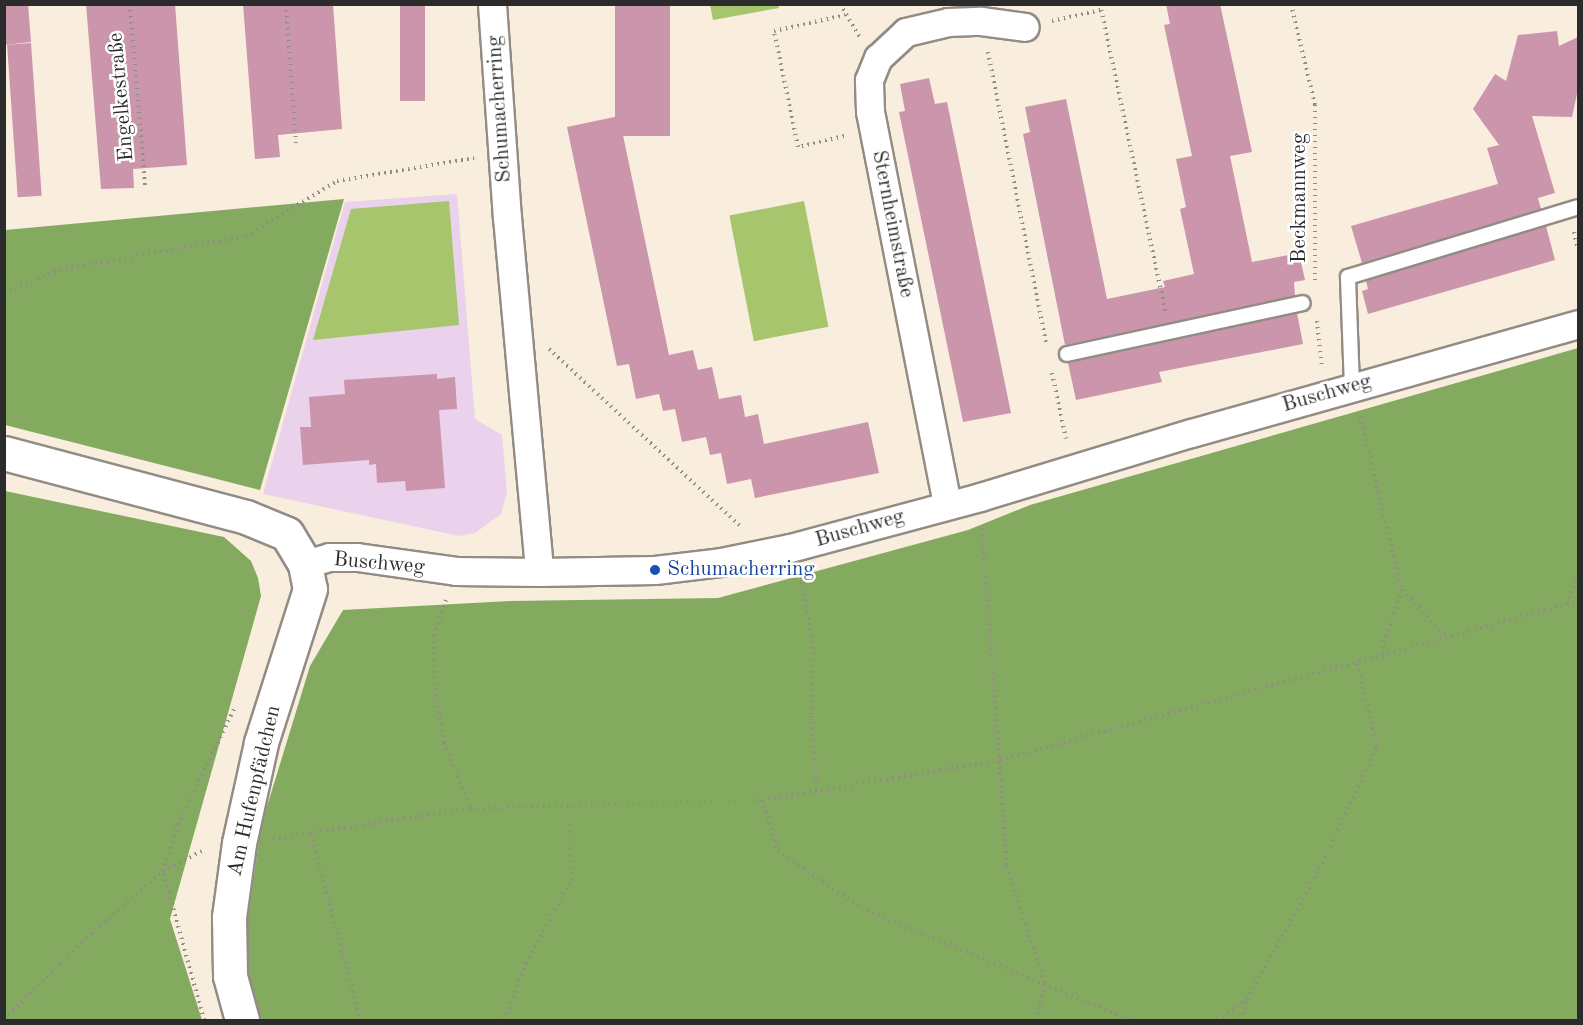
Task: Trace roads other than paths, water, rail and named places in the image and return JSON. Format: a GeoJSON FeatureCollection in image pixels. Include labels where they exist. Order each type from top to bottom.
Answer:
{"type":"FeatureCollection","features":[{"type":"Feature","properties":{"kind":"street","name":"Schumacherring"},"geometry":{"type":"LineString","coordinates":[[492,4],[539,572]]}},
{"type":"Feature","properties":{"kind":"street","name":"Sternheimstraße"},"geometry":{"type":"LineString","coordinates":[[947,504],[874,129],[869,80],[878,58],[906,32],[948,22],[981,21],[1024,27]]}},
{"type":"Feature","properties":{"kind":"street","name":"Buschweg"},"geometry":{"type":"LineString","coordinates":[[4,453],[246,517],[287,534],[305,564],[329,557],[357,557],[456,571],[656,570],[799,546],[947,504],[980,497],[1325,394],[1578,324]]}},
{"type":"Feature","properties":{"kind":"street","name":"Am Hufenpfädchen"},"geometry":{"type":"LineString","coordinates":[[242,1020],[230,976],[229,917],[239,843],[261,743],[309,589],[305,564]]}},
{"type":"Feature","properties":{"kind":"lane"},"geometry":{"type":"LineString","coordinates":[[1352,387],[1348,277],[1578,207]]}},
{"type":"Feature","properties":{"kind":"lane"},"geometry":{"type":"LineString","coordinates":[[1067,354],[1303,303]]}},
{"type":"Feature","properties":{"kind":"place","name":"Schumacherring"},"geometry":{"type":"Point","coordinates":[655,570]}}]}
